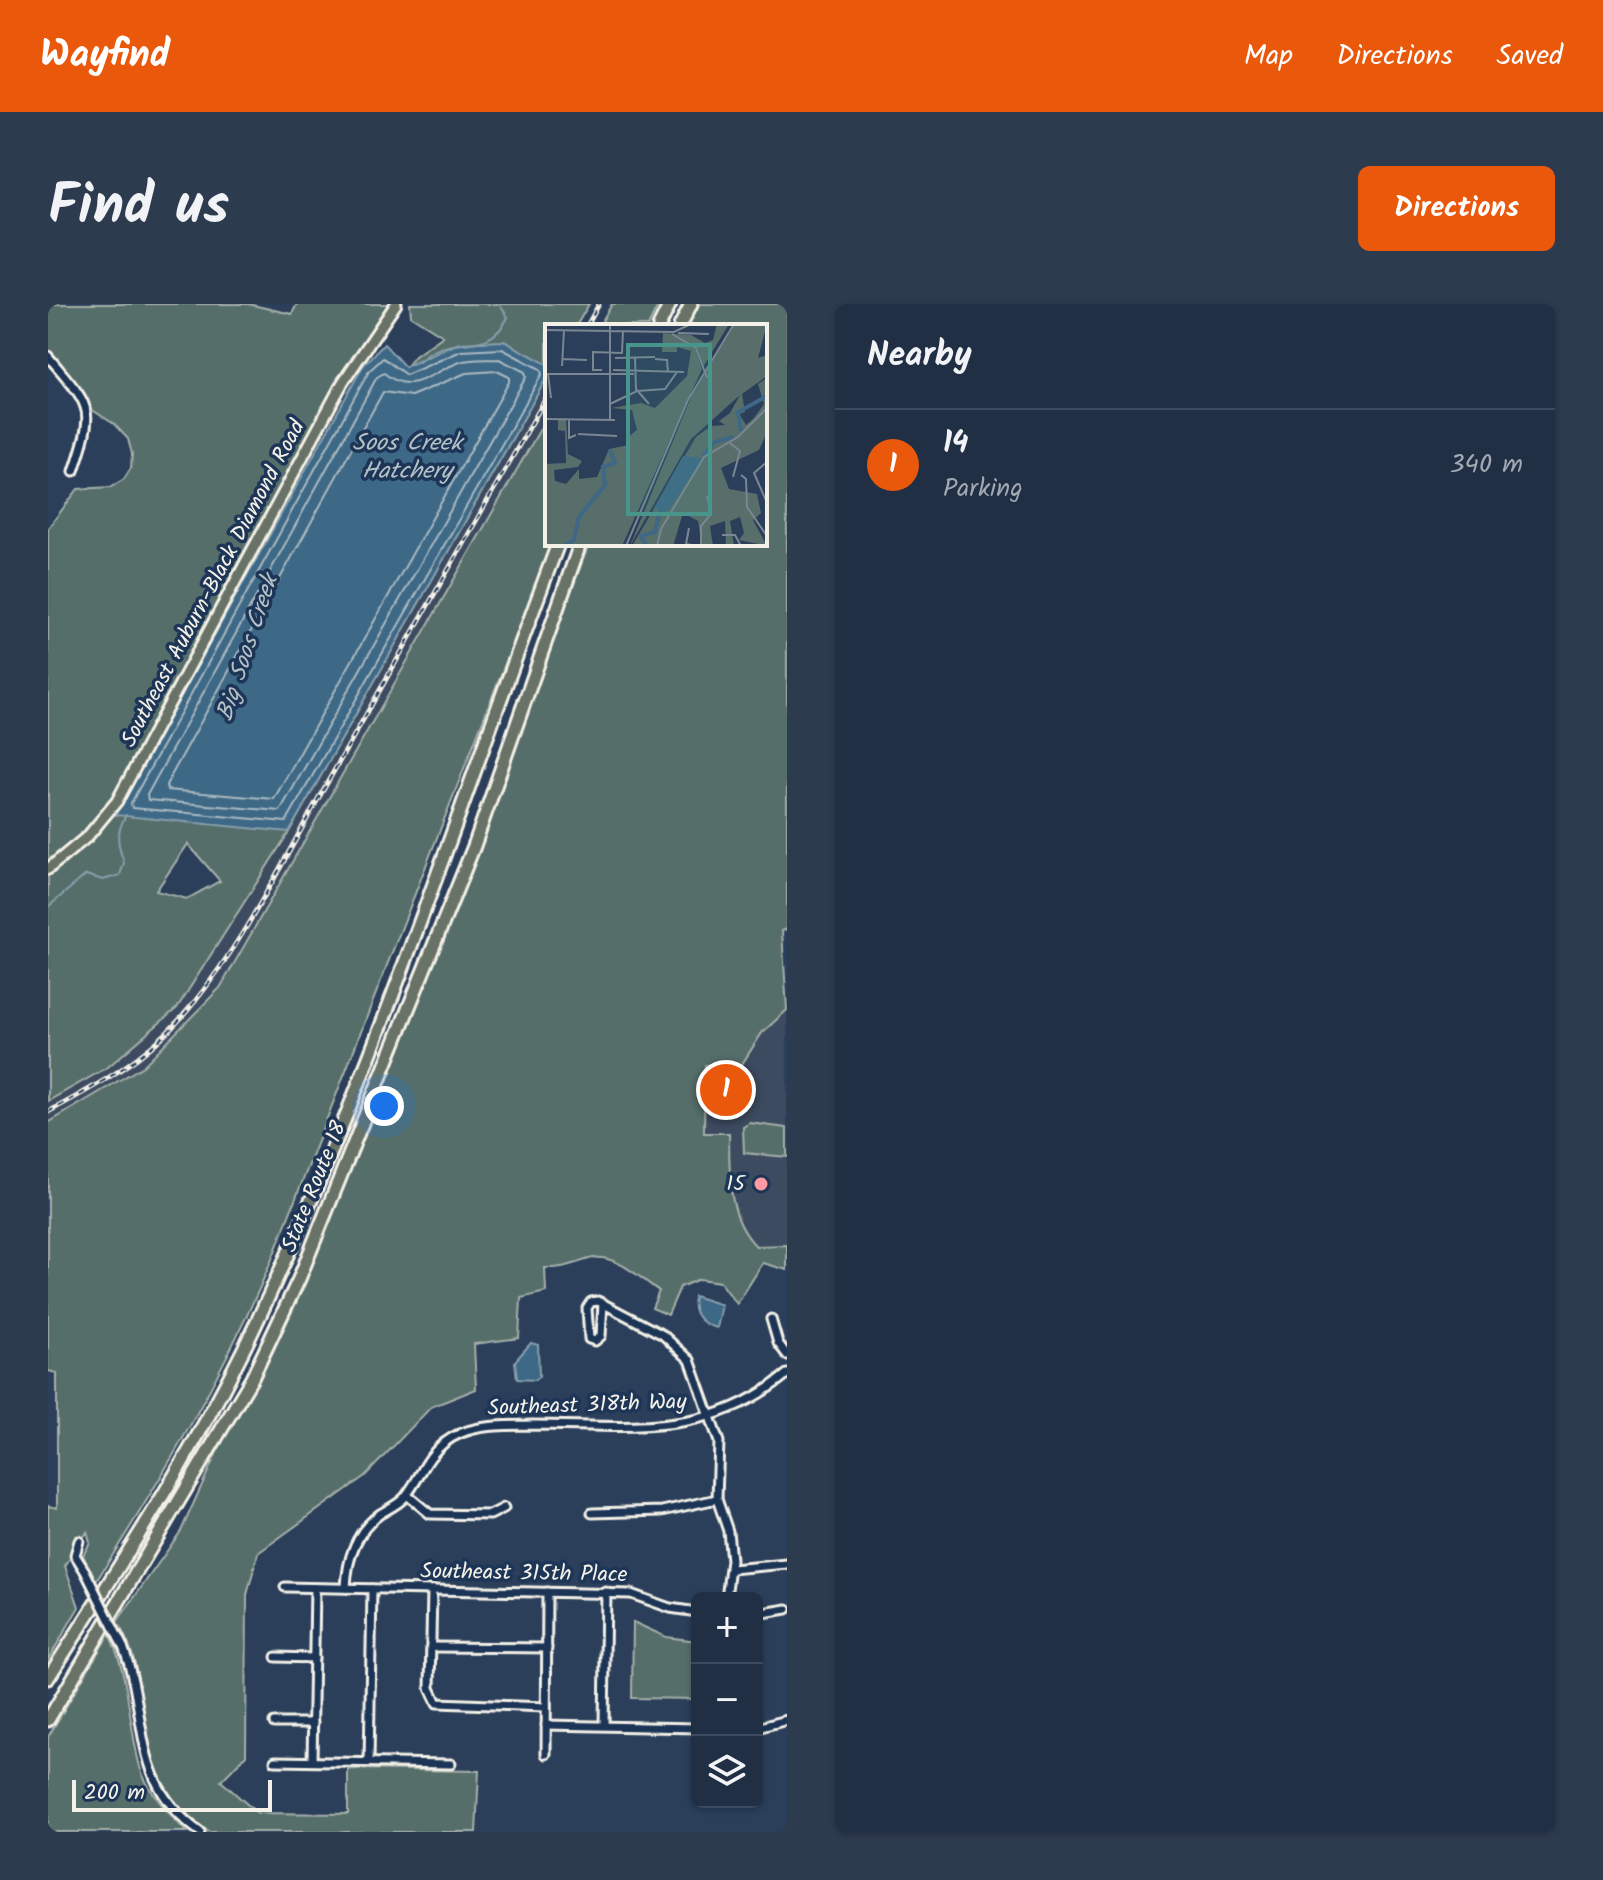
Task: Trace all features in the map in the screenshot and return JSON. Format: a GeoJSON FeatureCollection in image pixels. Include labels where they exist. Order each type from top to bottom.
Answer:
{"type":"FeatureCollection","features":[{"type":"Feature","properties":{"kind":"highway"},"geometry":{"type":"LineString","coordinates":[[660,324],[670,304]]}},
{"type":"Feature","properties":{"kind":"highway"},"geometry":{"type":"LineString","coordinates":[[681,324],[691,304]]}},
{"type":"Feature","properties":{"kind":"highway","name":"State Route 18"},"geometry":{"type":"LineString","coordinates":[[48,1678],[178,1468],[251,1335],[277,1278],[320,1181],[390,1001],[557,546]]}},
{"type":"Feature","properties":{"kind":"highway","name":"State Route 18"},"geometry":{"type":"LineString","coordinates":[[48,1720],[252,1378],[299,1279],[474,846],[579,546]]}},
{"type":"Feature","properties":{"kind":"main road","name":"Southeast Auburn-Black Diamond Road"},"geometry":{"type":"LineString","coordinates":[[48,869],[88,836],[117,801],[343,382],[396,304]]}},
{"type":"Feature","properties":{"kind":"street"},"geometry":{"type":"LineString","coordinates":[[48,356],[88,411],[89,427],[74,471]]}},
{"type":"Feature","properties":{"kind":"street"},"geometry":{"type":"LineString","coordinates":[[603,1303],[601,1336],[595,1341],[587,1336],[587,1308],[594,1301],[603,1303],[682,1349],[694,1367],[719,1447],[717,1499],[728,1531],[731,1569],[727,1592]]}},
{"type":"Feature","properties":{"kind":"street"},"geometry":{"type":"LineString","coordinates":[[771,1319],[778,1343],[787,1355]]}},
{"type":"Feature","properties":{"kind":"street","name":"Southeast 318th Way"},"geometry":{"type":"LineString","coordinates":[[346,1588],[348,1562],[355,1544],[370,1523],[407,1495],[437,1450],[468,1430],[496,1426],[657,1426],[712,1418],[749,1402],[787,1374]]}},
{"type":"Feature","properties":{"kind":"street"},"geometry":{"type":"LineString","coordinates":[[407,1495],[430,1514],[490,1515],[504,1508]]}},
{"type":"Feature","properties":{"kind":"street"},"geometry":{"type":"LineString","coordinates":[[592,1513],[662,1511],[717,1499]]}},
{"type":"Feature","properties":{"kind":"street"},"geometry":{"type":"LineString","coordinates":[[79,1541],[75,1555],[123,1647],[131,1671],[150,1771],[174,1809],[200,1832]]}},
{"type":"Feature","properties":{"kind":"street"},"geometry":{"type":"LineString","coordinates":[[731,1569],[787,1564]]}},
{"type":"Feature","properties":{"kind":"street","name":"Southeast 315th Place"},"geometry":{"type":"LineString","coordinates":[[285,1587],[606,1592],[639,1595],[670,1608],[691,1611]]}},
{"type":"Feature","properties":{"kind":"street"},"geometry":{"type":"LineString","coordinates":[[312,1761],[315,1588]]}},
{"type":"Feature","properties":{"kind":"street"},"geometry":{"type":"LineString","coordinates":[[369,1762],[372,1589]]}},
{"type":"Feature","properties":{"kind":"street"},"geometry":{"type":"LineString","coordinates":[[432,1590],[433,1698],[444,1706],[546,1707]]}},
{"type":"Feature","properties":{"kind":"street"},"geometry":{"type":"LineString","coordinates":[[546,1754],[547,1592]]}},
{"type":"Feature","properties":{"kind":"street"},"geometry":{"type":"LineString","coordinates":[[604,1725],[606,1592]]}},
{"type":"Feature","properties":{"kind":"street"},"geometry":{"type":"LineString","coordinates":[[763,1613],[787,1609]]}},
{"type":"Feature","properties":{"kind":"street"},"geometry":{"type":"LineString","coordinates":[[432,1647],[547,1648]]}},
{"type":"Feature","properties":{"kind":"street"},"geometry":{"type":"LineString","coordinates":[[276,1657],[314,1658]]}},
{"type":"Feature","properties":{"kind":"street"},"geometry":{"type":"LineString","coordinates":[[763,1726],[787,1720]]}},
{"type":"Feature","properties":{"kind":"street"},"geometry":{"type":"LineString","coordinates":[[274,1723],[313,1723]]}},
{"type":"Feature","properties":{"kind":"street"},"geometry":{"type":"LineString","coordinates":[[546,1725],[691,1728]]}},
{"type":"Feature","properties":{"kind":"street"},"geometry":{"type":"LineString","coordinates":[[275,1761],[451,1764]]}},
{"type":"Feature","properties":{"kind":"shaded area"},"geometry":{"type":"Polygon","coordinates":[[[545,381],[545,420],[220,988],[142,1066],[48,1123],[48,1101],[108,1067],[177,1008],[289,832],[545,381]]]}},
{"type":"Feature","properties":{"kind":"shaded area"},"geometry":{"type":"Polygon","coordinates":[[[787,1010],[787,1245],[756,1246],[740,1225],[735,1212],[730,1172],[704,1134],[704,1064],[742,1064],[762,1033],[787,1010]]]}},
{"type":"Feature","properties":{"kind":"green space"},"geometry":{"type":"Polygon","coordinates":[[[48,304],[248,304],[292,314],[297,304],[389,304],[338,379],[112,798],[84,831],[48,861],[48,528],[78,489],[111,487],[124,479],[131,468],[132,454],[128,439],[114,424],[83,404],[48,356],[48,304]]]}},
{"type":"Feature","properties":{"kind":"green space","name":"Soos Creek Hatchery"},"geometry":{"type":"Polygon","coordinates":[[[410,304],[589,304],[577,324],[545,324],[545,381],[289,832],[177,1008],[108,1067],[48,1101],[48,874],[104,825],[150,751],[205,776],[384,395],[415,356],[443,336],[411,316],[410,304]],[[188,844],[156,891],[187,899],[220,881],[188,844]]]}},
{"type":"Feature","properties":{"kind":"green space"},"geometry":{"type":"Polygon","coordinates":[[[612,304],[659,304],[649,324],[600,324],[612,304]]]}},
{"type":"Feature","properties":{"kind":"green space"},"geometry":{"type":"Polygon","coordinates":[[[699,304],[787,304],[787,929],[782,931],[787,1010],[762,1033],[742,1064],[705,1065],[704,1133],[729,1133],[730,1178],[739,1221],[756,1246],[787,1245],[787,1270],[763,1263],[737,1304],[720,1282],[699,1279],[680,1287],[668,1315],[652,1308],[659,1291],[635,1273],[608,1259],[589,1259],[562,1267],[545,1268],[546,1292],[521,1298],[519,1338],[474,1344],[476,1389],[431,1407],[365,1476],[258,1553],[247,1595],[246,1755],[221,1781],[257,1813],[348,1814],[348,1769],[479,1771],[476,1832],[209,1832],[177,1804],[158,1773],[151,1752],[135,1663],[117,1622],[181,1531],[394,1063],[588,546],[767,546],[767,324],[689,324],[699,304]]]}},
{"type":"Feature","properties":{"kind":"green space"},"geometry":{"type":"Polygon","coordinates":[[[545,420],[545,546],[551,546],[270,1264],[232,1347],[189,1427],[95,1583],[83,1555],[90,1543],[87,1532],[65,1566],[79,1607],[48,1660],[48,1506],[57,1508],[57,1373],[48,1371],[48,1123],[143,1066],[220,988],[545,420]]]}},
{"type":"Feature","properties":{"kind":"green space"},"geometry":{"type":"Polygon","coordinates":[[[750,1123],[787,1128],[787,1157],[744,1153],[743,1127],[750,1123]]]}},
{"type":"Feature","properties":{"kind":"green space"},"geometry":{"type":"Polygon","coordinates":[[[633,1622],[666,1637],[691,1640],[691,1699],[632,1698],[633,1622]]]}},
{"type":"Feature","properties":{"kind":"green space"},"geometry":{"type":"Polygon","coordinates":[[[109,1634],[121,1666],[143,1776],[160,1802],[187,1832],[48,1832],[48,1737],[109,1634]]]}},
{"type":"Feature","properties":{"kind":"water","name":"Soos Creek Hatchery"},"geometry":{"type":"Polygon","coordinates":[[[504,341],[545,363],[545,381],[289,832],[115,815],[363,366],[384,344],[405,367],[459,343],[504,341]]]}},
{"type":"Feature","properties":{"kind":"water"},"geometry":{"type":"Polygon","coordinates":[[[694,1296],[722,1305],[717,1328],[698,1317],[694,1296]]]}},
{"type":"Feature","properties":{"kind":"water"},"geometry":{"type":"Polygon","coordinates":[[[531,1343],[538,1345],[539,1376],[535,1380],[517,1379],[515,1361],[531,1343]]]}},
{"type":"Feature","properties":{"kind":"waterway","name":"Big Soos Creek"},"geometry":{"type":"LineString","coordinates":[[419,362],[443,348],[490,338],[508,317],[499,304]]}},
{"type":"Feature","properties":{"kind":"waterway","name":"Big Soos Creek"},"geometry":{"type":"LineString","coordinates":[[48,907],[86,875],[103,880],[120,875],[124,863],[119,833],[126,815]]}},
{"type":"Feature","properties":{"kind":"railway"},"geometry":{"type":"LineString","coordinates":[[588,324],[599,304]]}},
{"type":"Feature","properties":{"kind":"railway"},"geometry":{"type":"LineString","coordinates":[[48,1112],[101,1082],[152,1046],[181,1018],[221,966],[257,909],[545,400]]}},
{"type":"Feature","properties":{"kind":"place","name":"14"},"geometry":{"type":"Point","coordinates":[726,1090]}},
{"type":"Feature","properties":{"kind":"place","name":"15"},"geometry":{"type":"Point","coordinates":[761,1184]}}]}
